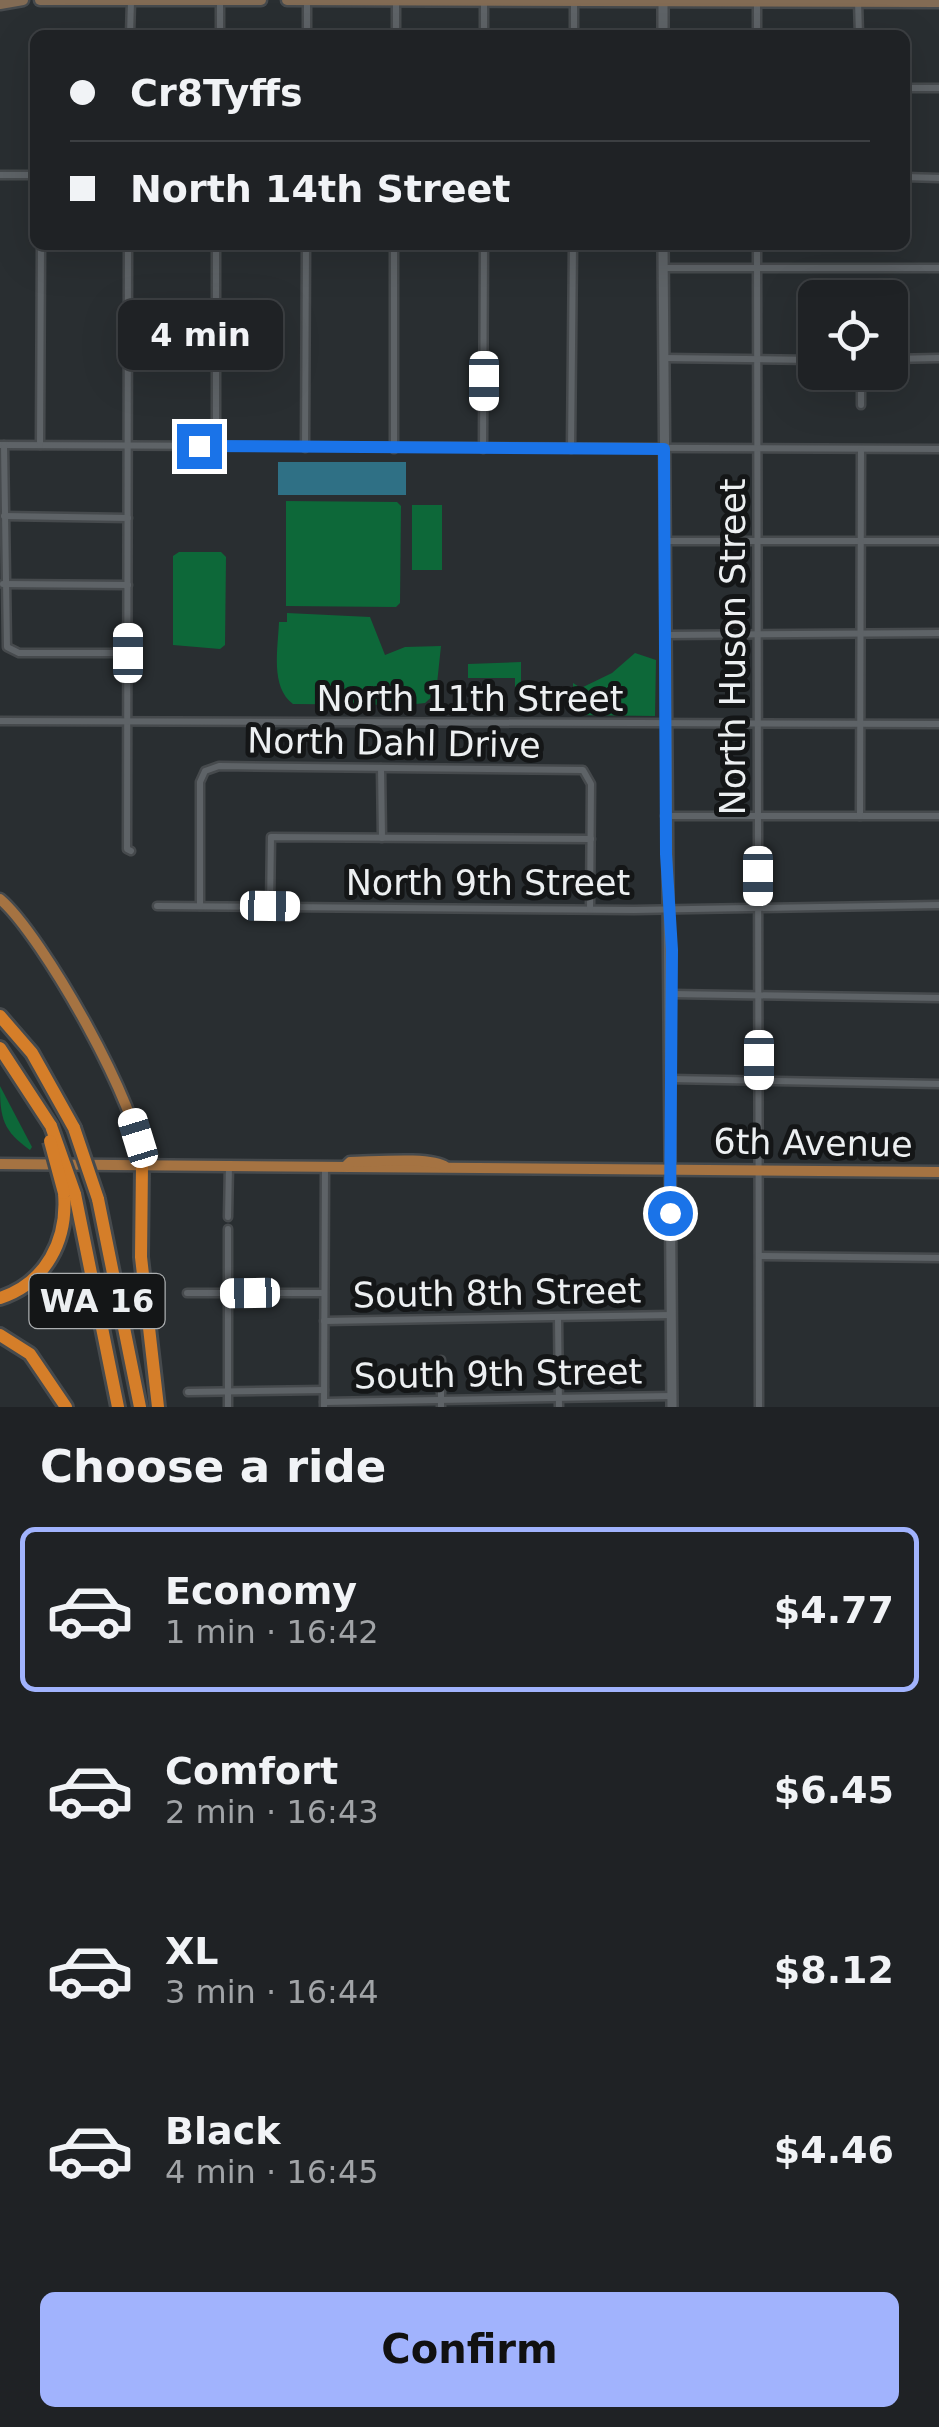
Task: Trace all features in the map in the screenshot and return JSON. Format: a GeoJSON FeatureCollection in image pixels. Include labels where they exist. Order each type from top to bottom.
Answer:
{"type":"FeatureCollection","features":[{"type":"Feature","properties":{"kind":"highway","name":"WA 16"},"geometry":{"type":"LineString","coordinates":[[0,1016],[32,1053],[74,1128],[98,1199],[140,1407]]}},
{"type":"Feature","properties":{"kind":"highway","name":"WA 16"},"geometry":{"type":"LineString","coordinates":[[0,1048],[31,1089],[51,1126],[118,1407]]}},
{"type":"Feature","properties":{"kind":"highway"},"geometry":{"type":"LineString","coordinates":[[0,1298],[23,1288],[47,1265],[62,1232],[69,1194],[31,1089]]}},
{"type":"Feature","properties":{"kind":"highway"},"geometry":{"type":"LineString","coordinates":[[142,1165],[141,1257],[158,1407]]}},
{"type":"Feature","properties":{"kind":"highway"},"geometry":{"type":"LineString","coordinates":[[0,1335],[30,1354],[66,1407]]}},
{"type":"Feature","properties":{"kind":"main road"},"geometry":{"type":"LineString","coordinates":[[0,4],[23,0]]}},
{"type":"Feature","properties":{"kind":"main road"},"geometry":{"type":"LineString","coordinates":[[40,0],[261,0]]}},
{"type":"Feature","properties":{"kind":"main road"},"geometry":{"type":"LineString","coordinates":[[287,0],[939,2]]}},
{"type":"Feature","properties":{"kind":"main road"},"geometry":{"type":"LineString","coordinates":[[0,898],[24,924],[116,1078],[138,1138],[142,1165]]}},
{"type":"Feature","properties":{"kind":"main road","name":"6th Avenue"},"geometry":{"type":"LineString","coordinates":[[0,1164],[346,1166],[350,1162],[410,1162],[440,1163],[446,1167],[939,1172]]}},
{"type":"Feature","properties":{"kind":"street"},"geometry":{"type":"LineString","coordinates":[[220,0],[220,30]]}},
{"type":"Feature","properties":{"kind":"street"},"geometry":{"type":"LineString","coordinates":[[307,0],[307,30]]}},
{"type":"Feature","properties":{"kind":"street"},"geometry":{"type":"LineString","coordinates":[[396,0],[396,30]]}},
{"type":"Feature","properties":{"kind":"street"},"geometry":{"type":"LineString","coordinates":[[130,30],[131,1]]}},
{"type":"Feature","properties":{"kind":"street"},"geometry":{"type":"LineString","coordinates":[[574,1],[574,30]]}},
{"type":"Feature","properties":{"kind":"street"},"geometry":{"type":"LineString","coordinates":[[858,1],[858,30]]}},
{"type":"Feature","properties":{"kind":"street"},"geometry":{"type":"LineString","coordinates":[[484,2],[484,30]]}},
{"type":"Feature","properties":{"kind":"street"},"geometry":{"type":"LineString","coordinates":[[663,2],[663,30]]}},
{"type":"Feature","properties":{"kind":"street"},"geometry":{"type":"LineString","coordinates":[[756,30],[757,2]]}},
{"type":"Feature","properties":{"kind":"street"},"geometry":{"type":"LineString","coordinates":[[910,88],[939,88]]}},
{"type":"Feature","properties":{"kind":"street"},"geometry":{"type":"LineString","coordinates":[[0,175],[30,175]]}},
{"type":"Feature","properties":{"kind":"street"},"geometry":{"type":"LineString","coordinates":[[910,178],[939,178]]}},
{"type":"Feature","properties":{"kind":"street"},"geometry":{"type":"LineString","coordinates":[[40,445],[42,250]]}},
{"type":"Feature","properties":{"kind":"street"},"geometry":{"type":"LineString","coordinates":[[128,250],[127,848],[131,851]]}},
{"type":"Feature","properties":{"kind":"street"},"geometry":{"type":"LineString","coordinates":[[216,250],[216,446]]}},
{"type":"Feature","properties":{"kind":"street"},"geometry":{"type":"LineString","coordinates":[[305,448],[306,250]]}},
{"type":"Feature","properties":{"kind":"street"},"geometry":{"type":"LineString","coordinates":[[394,250],[394,448]]}},
{"type":"Feature","properties":{"kind":"street"},"geometry":{"type":"LineString","coordinates":[[484,250],[484,449]]}},
{"type":"Feature","properties":{"kind":"street"},"geometry":{"type":"LineString","coordinates":[[572,449],[573,250]]}},
{"type":"Feature","properties":{"kind":"street"},"geometry":{"type":"LineString","coordinates":[[664,250],[672,1402]]}},
{"type":"Feature","properties":{"kind":"street","name":"North Huson Street"},"geometry":{"type":"LineString","coordinates":[[757,250],[759,1407]]}},
{"type":"Feature","properties":{"kind":"street"},"geometry":{"type":"LineString","coordinates":[[664,268],[758,269],[859,263],[939,268]]}},
{"type":"Feature","properties":{"kind":"street"},"geometry":{"type":"LineString","coordinates":[[664,358],[798,360]]}},
{"type":"Feature","properties":{"kind":"street"},"geometry":{"type":"LineString","coordinates":[[908,359],[939,358]]}},
{"type":"Feature","properties":{"kind":"street"},"geometry":{"type":"LineString","coordinates":[[861,390],[861,405]]}},
{"type":"Feature","properties":{"kind":"street"},"geometry":{"type":"LineString","coordinates":[[128,653],[19,653],[8,648],[4,634],[2,445],[939,449]]}},
{"type":"Feature","properties":{"kind":"street"},"geometry":{"type":"LineString","coordinates":[[860,450],[860,816]]}},
{"type":"Feature","properties":{"kind":"street"},"geometry":{"type":"LineString","coordinates":[[4,516],[128,518]]}},
{"type":"Feature","properties":{"kind":"street"},"geometry":{"type":"LineString","coordinates":[[664,541],[939,541]]}},
{"type":"Feature","properties":{"kind":"street"},"geometry":{"type":"LineString","coordinates":[[4,584],[128,585]]}},
{"type":"Feature","properties":{"kind":"street"},"geometry":{"type":"LineString","coordinates":[[665,635],[939,633]]}},
{"type":"Feature","properties":{"kind":"street","name":"North 11th Street"},"geometry":{"type":"LineString","coordinates":[[0,721],[939,724]]}},
{"type":"Feature","properties":{"kind":"street","name":"North Dahl Drive"},"geometry":{"type":"LineString","coordinates":[[200,906],[202,775],[219,766],[578,770],[587,774],[591,839]]}},
{"type":"Feature","properties":{"kind":"street"},"geometry":{"type":"LineString","coordinates":[[381,768],[382,838]]}},
{"type":"Feature","properties":{"kind":"street"},"geometry":{"type":"LineString","coordinates":[[665,816],[939,816]]}},
{"type":"Feature","properties":{"kind":"street"},"geometry":{"type":"LineString","coordinates":[[270,906],[271,836],[591,839],[590,909]]}},
{"type":"Feature","properties":{"kind":"street","name":"North 9th Street"},"geometry":{"type":"LineString","coordinates":[[157,906],[590,909],[939,904]]}},
{"type":"Feature","properties":{"kind":"street"},"geometry":{"type":"LineString","coordinates":[[672,994],[939,998]]}},
{"type":"Feature","properties":{"kind":"street"},"geometry":{"type":"LineString","coordinates":[[670,1080],[939,1084]]}},
{"type":"Feature","properties":{"kind":"street"},"geometry":{"type":"LineString","coordinates":[[228,1217],[229,1165]]}},
{"type":"Feature","properties":{"kind":"street"},"geometry":{"type":"LineString","coordinates":[[324,1166],[324,1404]]}},
{"type":"Feature","properties":{"kind":"street"},"geometry":{"type":"LineString","coordinates":[[228,1229],[228,1407]]}},
{"type":"Feature","properties":{"kind":"street"},"geometry":{"type":"LineString","coordinates":[[760,1256],[939,1258]]}},
{"type":"Feature","properties":{"kind":"street","name":"South 8th Street"},"geometry":{"type":"LineString","coordinates":[[187,1293],[324,1292]]}},
{"type":"Feature","properties":{"kind":"street","name":"South 8th Street"},"geometry":{"type":"LineString","coordinates":[[324,1321],[671,1315]]}},
{"type":"Feature","properties":{"kind":"street"},"geometry":{"type":"LineString","coordinates":[[558,1318],[559,1402]]}},
{"type":"Feature","properties":{"kind":"street"},"geometry":{"type":"LineString","coordinates":[[441,1360],[441,1404]]}},
{"type":"Feature","properties":{"kind":"street","name":"South 9th Street"},"geometry":{"type":"LineString","coordinates":[[188,1392],[324,1390]]}},
{"type":"Feature","properties":{"kind":"street","name":"South 9th Street"},"geometry":{"type":"LineString","coordinates":[[324,1404],[672,1402]]}},
{"type":"Feature","properties":{"kind":"green space"},"geometry":{"type":"Polygon","coordinates":[[[286,501],[397,502],[401,506],[400,603],[396,607],[286,606],[286,501]]]}},
{"type":"Feature","properties":{"kind":"green space"},"geometry":{"type":"Polygon","coordinates":[[[412,505],[442,505],[442,570],[412,570],[412,505]]]}},
{"type":"Feature","properties":{"kind":"green space"},"geometry":{"type":"Polygon","coordinates":[[[179,552],[221,552],[226,557],[225,645],[220,649],[173,645],[173,556],[179,552]]]}},
{"type":"Feature","properties":{"kind":"green space"},"geometry":{"type":"Polygon","coordinates":[[[287,613],[370,617],[385,655],[405,647],[441,646],[436,693],[425,703],[407,705],[293,704],[281,688],[277,666],[279,622],[287,622],[287,613]]]}},
{"type":"Feature","properties":{"kind":"green space"},"geometry":{"type":"Polygon","coordinates":[[[635,653],[656,660],[655,716],[573,715],[573,683],[581,688],[612,673],[635,653]]]}},
{"type":"Feature","properties":{"kind":"green space"},"geometry":{"type":"Polygon","coordinates":[[[521,662],[521,687],[515,687],[515,678],[468,678],[468,664],[521,662]]]}},
{"type":"Feature","properties":{"kind":"green space"},"geometry":{"type":"Polygon","coordinates":[[[0,1086],[32,1147],[30,1150],[5,1123],[0,1086]]]}},
{"type":"Feature","properties":{"kind":"water"},"geometry":{"type":"Polygon","coordinates":[[[278,462],[406,462],[406,495],[278,495],[278,462]]]}},
{"type":"Feature","properties":{"kind":"route"},"geometry":{"type":"LineString","coordinates":[[199,446],[664,449],[666,854],[672,950],[670,1213]]}}]}
